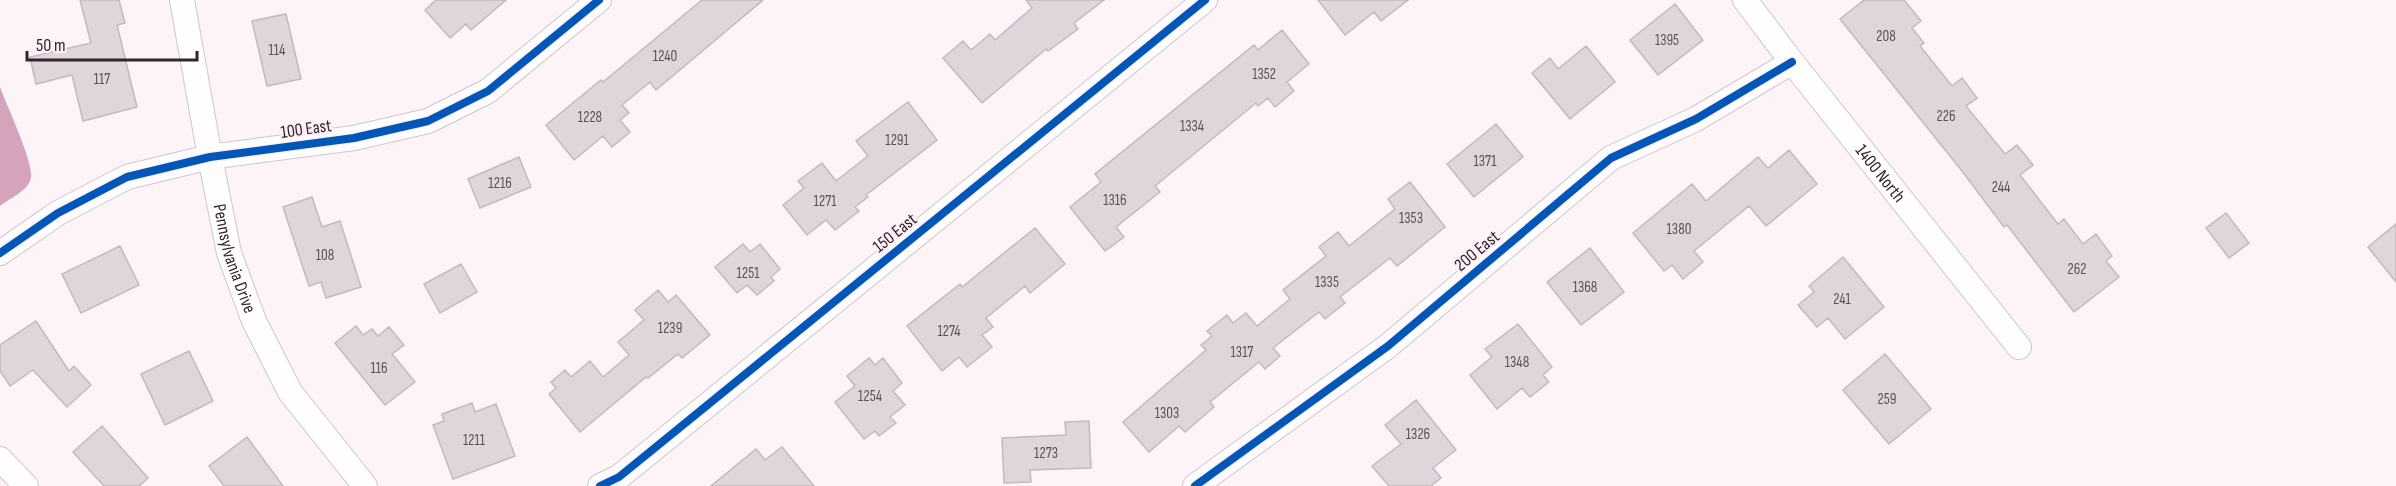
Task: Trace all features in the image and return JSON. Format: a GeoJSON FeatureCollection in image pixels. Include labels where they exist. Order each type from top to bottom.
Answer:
{"type":"FeatureCollection","features":[{"type":"Feature","properties":{"kind":"street","name":"Pennsylvania Drive"},"geometry":{"type":"LineString","coordinates":[[182,0],[229,253],[254,321],[290,392],[364,486]]}},
{"type":"Feature","properties":{"kind":"street","name":"100 East"},"geometry":{"type":"LineString","coordinates":[[0,253],[58,213],[128,177],[210,157],[354,138],[428,121],[488,91],[599,0]]}},
{"type":"Feature","properties":{"kind":"street","name":"150 East"},"geometry":{"type":"LineString","coordinates":[[615,483],[1205,0]]}},
{"type":"Feature","properties":{"kind":"street","name":"1400 North"},"geometry":{"type":"LineString","coordinates":[[1745,0],[2019,347]]}},
{"type":"Feature","properties":{"kind":"street","name":"200 East"},"geometry":{"type":"LineString","coordinates":[[1195,486],[1388,346],[1611,158],[1696,118],[1792,62]]}},
{"type":"Feature","properties":{"kind":"street"},"geometry":{"type":"LineString","coordinates":[[0,459],[26,486]]}},
{"type":"Feature","properties":{"kind":"shaded area"},"geometry":{"type":"Polygon","coordinates":[[[0,87],[24,147],[31,178],[23,190],[0,206],[0,87]]]}},
{"type":"Feature","properties":{"kind":"building"},"geometry":{"type":"Polygon","coordinates":[[[80,0],[119,0],[125,23],[117,25],[137,107],[83,121],[72,75],[36,84],[30,57],[91,43],[80,0]]]}},
{"type":"Feature","properties":{"kind":"building"},"geometry":{"type":"Polygon","coordinates":[[[436,0],[506,0],[471,30],[466,24],[450,38],[425,10],[436,0]]]}},
{"type":"Feature","properties":{"kind":"building"},"geometry":{"type":"Polygon","coordinates":[[[702,0],[763,0],[656,90],[650,82],[622,105],[629,113],[620,120],[630,132],[612,147],[603,136],[574,160],[546,125],[601,80],[603,82],[702,0]]]}},
{"type":"Feature","properties":{"kind":"building"},"geometry":{"type":"Polygon","coordinates":[[[1026,0],[1104,0],[1074,23],[1078,29],[1048,51],[1046,49],[982,103],[943,58],[963,41],[971,50],[990,34],[995,40],[1032,8],[1026,0]]]}},
{"type":"Feature","properties":{"kind":"building"},"geometry":{"type":"Polygon","coordinates":[[[1318,0],[1408,0],[1381,21],[1374,12],[1345,35],[1318,0]]]}},
{"type":"Feature","properties":{"kind":"building"},"geometry":{"type":"Polygon","coordinates":[[[1864,0],[1904,0],[1921,21],[1912,28],[1924,43],[1920,46],[1952,86],[1962,78],[1977,98],[1966,106],[2005,154],[2017,145],[2033,165],[2020,175],[2058,224],[2064,219],[2083,244],[2096,234],[2112,256],[2106,261],[2119,277],[2074,312],[2007,225],[2004,227],[1840,19],[1864,0]]]}},
{"type":"Feature","properties":{"kind":"building"},"geometry":{"type":"Polygon","coordinates":[[[1675,4],[1703,40],[1658,75],[1630,40],[1675,4]]]}},
{"type":"Feature","properties":{"kind":"building"},"geometry":{"type":"Polygon","coordinates":[[[286,14],[301,79],[267,86],[252,21],[286,14]]]}},
{"type":"Feature","properties":{"kind":"building"},"geometry":{"type":"Polygon","coordinates":[[[1282,30],[1309,64],[1287,82],[1294,91],[1275,107],[1268,98],[1258,106],[1256,103],[1155,186],[1160,192],[1116,227],[1124,237],[1105,251],[1070,207],[1101,182],[1095,174],[1254,45],[1258,50],[1282,30]]]}},
{"type":"Feature","properties":{"kind":"building"},"geometry":{"type":"Polygon","coordinates":[[[1586,46],[1615,82],[1570,119],[1532,73],[1550,58],[1558,69],[1586,46]]]}},
{"type":"Feature","properties":{"kind":"building"},"geometry":{"type":"Polygon","coordinates":[[[908,102],[937,140],[866,195],[868,197],[855,207],[859,211],[835,230],[826,220],[807,235],[783,205],[804,188],[798,181],[822,163],[836,181],[868,156],[856,141],[908,102]]]}},
{"type":"Feature","properties":{"kind":"building"},"geometry":{"type":"Polygon","coordinates":[[[1496,124],[1523,157],[1474,197],[1447,164],[1496,124]]]}},
{"type":"Feature","properties":{"kind":"building"},"geometry":{"type":"Polygon","coordinates":[[[1789,150],[1817,184],[1766,226],[1749,206],[1694,251],[1703,262],[1683,279],[1672,265],[1664,271],[1633,233],[1692,184],[1706,201],[1758,157],[1768,168],[1789,150]]]}},
{"type":"Feature","properties":{"kind":"building"},"geometry":{"type":"Polygon","coordinates":[[[519,157],[531,187],[480,208],[468,179],[519,157]]]}},
{"type":"Feature","properties":{"kind":"building"},"geometry":{"type":"Polygon","coordinates":[[[1410,182],[1445,227],[1397,266],[1390,258],[1340,297],[1345,303],[1325,319],[1319,312],[1273,348],[1280,356],[1265,369],[1259,362],[1210,402],[1214,407],[1185,432],[1179,426],[1149,452],[1123,422],[1206,350],[1201,345],[1212,336],[1207,331],[1227,315],[1233,323],[1246,313],[1257,326],[1290,299],[1283,290],[1326,256],[1319,247],[1338,232],[1349,246],[1395,209],[1388,199],[1410,182]]]}},
{"type":"Feature","properties":{"kind":"building"},"geometry":{"type":"Polygon","coordinates":[[[312,197],[322,227],[340,221],[361,287],[326,298],[321,282],[309,286],[283,207],[312,197]]]}},
{"type":"Feature","properties":{"kind":"building"},"geometry":{"type":"Polygon","coordinates":[[[2226,213],[2249,243],[2229,258],[2206,228],[2226,213]]]}},
{"type":"Feature","properties":{"kind":"building"},"geometry":{"type":"Polygon","coordinates":[[[2396,224],[2396,282],[2368,247],[2396,224]]]}},
{"type":"Feature","properties":{"kind":"building"},"geometry":{"type":"Polygon","coordinates":[[[1035,228],[1065,264],[1030,293],[1025,286],[986,318],[993,327],[982,335],[992,347],[967,367],[959,357],[942,371],[907,326],[960,284],[962,287],[1035,228]]]}},
{"type":"Feature","properties":{"kind":"building"},"geometry":{"type":"Polygon","coordinates":[[[743,244],[750,252],[760,244],[780,269],[771,277],[774,281],[757,295],[747,285],[737,293],[715,267],[743,244]]]}},
{"type":"Feature","properties":{"kind":"building"},"geometry":{"type":"Polygon","coordinates":[[[120,246],[139,285],[81,313],[62,274],[120,246]]]}},
{"type":"Feature","properties":{"kind":"building"},"geometry":{"type":"Polygon","coordinates":[[[1590,248],[1624,292],[1581,325],[1547,282],[1590,248]]]}},
{"type":"Feature","properties":{"kind":"building"},"geometry":{"type":"Polygon","coordinates":[[[1843,257],[1884,307],[1845,339],[1828,318],[1817,327],[1798,305],[1814,292],[1809,286],[1843,257]]]}},
{"type":"Feature","properties":{"kind":"building"},"geometry":{"type":"Polygon","coordinates":[[[461,264],[477,292],[440,313],[424,284],[461,264]]]}},
{"type":"Feature","properties":{"kind":"building"},"geometry":{"type":"Polygon","coordinates":[[[658,290],[668,302],[676,295],[710,335],[682,358],[678,354],[648,378],[646,377],[580,432],[549,394],[556,388],[551,382],[565,370],[571,377],[590,361],[603,377],[629,355],[618,342],[644,320],[635,310],[658,290]]]}},
{"type":"Feature","properties":{"kind":"building"},"geometry":{"type":"Polygon","coordinates":[[[36,321],[69,371],[74,366],[91,385],[67,407],[33,370],[10,386],[0,371],[0,345],[36,321]]]}},
{"type":"Feature","properties":{"kind":"building"},"geometry":{"type":"Polygon","coordinates":[[[1518,324],[1552,367],[1543,375],[1549,382],[1530,397],[1522,388],[1497,409],[1470,375],[1492,357],[1485,349],[1518,324]]]}},
{"type":"Feature","properties":{"kind":"building"},"geometry":{"type":"Polygon","coordinates":[[[356,326],[363,335],[372,329],[378,336],[389,327],[404,345],[392,354],[415,382],[385,405],[335,343],[356,326]]]}},
{"type":"Feature","properties":{"kind":"building"},"geometry":{"type":"Polygon","coordinates":[[[189,351],[213,401],[165,425],[141,374],[189,351]]]}},
{"type":"Feature","properties":{"kind":"building"},"geometry":{"type":"Polygon","coordinates":[[[1885,354],[1931,409],[1889,444],[1843,390],[1885,354]]]}},
{"type":"Feature","properties":{"kind":"building"},"geometry":{"type":"Polygon","coordinates":[[[869,358],[875,365],[883,358],[902,383],[893,391],[905,405],[890,417],[896,423],[879,436],[875,431],[864,439],[835,402],[855,386],[847,376],[869,358]]]}},
{"type":"Feature","properties":{"kind":"building"},"geometry":{"type":"Polygon","coordinates":[[[1416,400],[1456,450],[1433,468],[1441,478],[1431,486],[1389,486],[1372,466],[1401,444],[1385,425],[1416,400]]]}},
{"type":"Feature","properties":{"kind":"building"},"geometry":{"type":"Polygon","coordinates":[[[472,403],[475,412],[496,404],[515,456],[453,479],[433,425],[444,421],[442,414],[472,403]]]}},
{"type":"Feature","properties":{"kind":"building"},"geometry":{"type":"Polygon","coordinates":[[[1089,421],[1091,468],[1030,470],[1031,482],[1004,483],[1002,438],[1066,435],[1065,422],[1089,421]]]}},
{"type":"Feature","properties":{"kind":"building"},"geometry":{"type":"Polygon","coordinates":[[[102,426],[148,478],[139,486],[104,486],[73,452],[102,426]]]}},
{"type":"Feature","properties":{"kind":"building"},"geometry":{"type":"Polygon","coordinates":[[[247,437],[283,486],[224,486],[209,466],[247,437]]]}},
{"type":"Feature","properties":{"kind":"building"},"geometry":{"type":"Polygon","coordinates":[[[782,447],[814,486],[711,486],[756,449],[765,460],[782,447]]]}},
{"type":"Feature","properties":{"kind":"cycle path"},"geometry":{"type":"LineString","coordinates":[[0,253],[58,213],[127,177],[210,157],[354,138],[428,121],[488,91],[599,0]]}},
{"type":"Feature","properties":{"kind":"cycle path"},"geometry":{"type":"LineString","coordinates":[[600,486],[619,477],[1205,0]]}},
{"type":"Feature","properties":{"kind":"cycle path"},"geometry":{"type":"LineString","coordinates":[[1195,486],[1388,346],[1611,158],[1696,119],[1792,62]]}}]}
